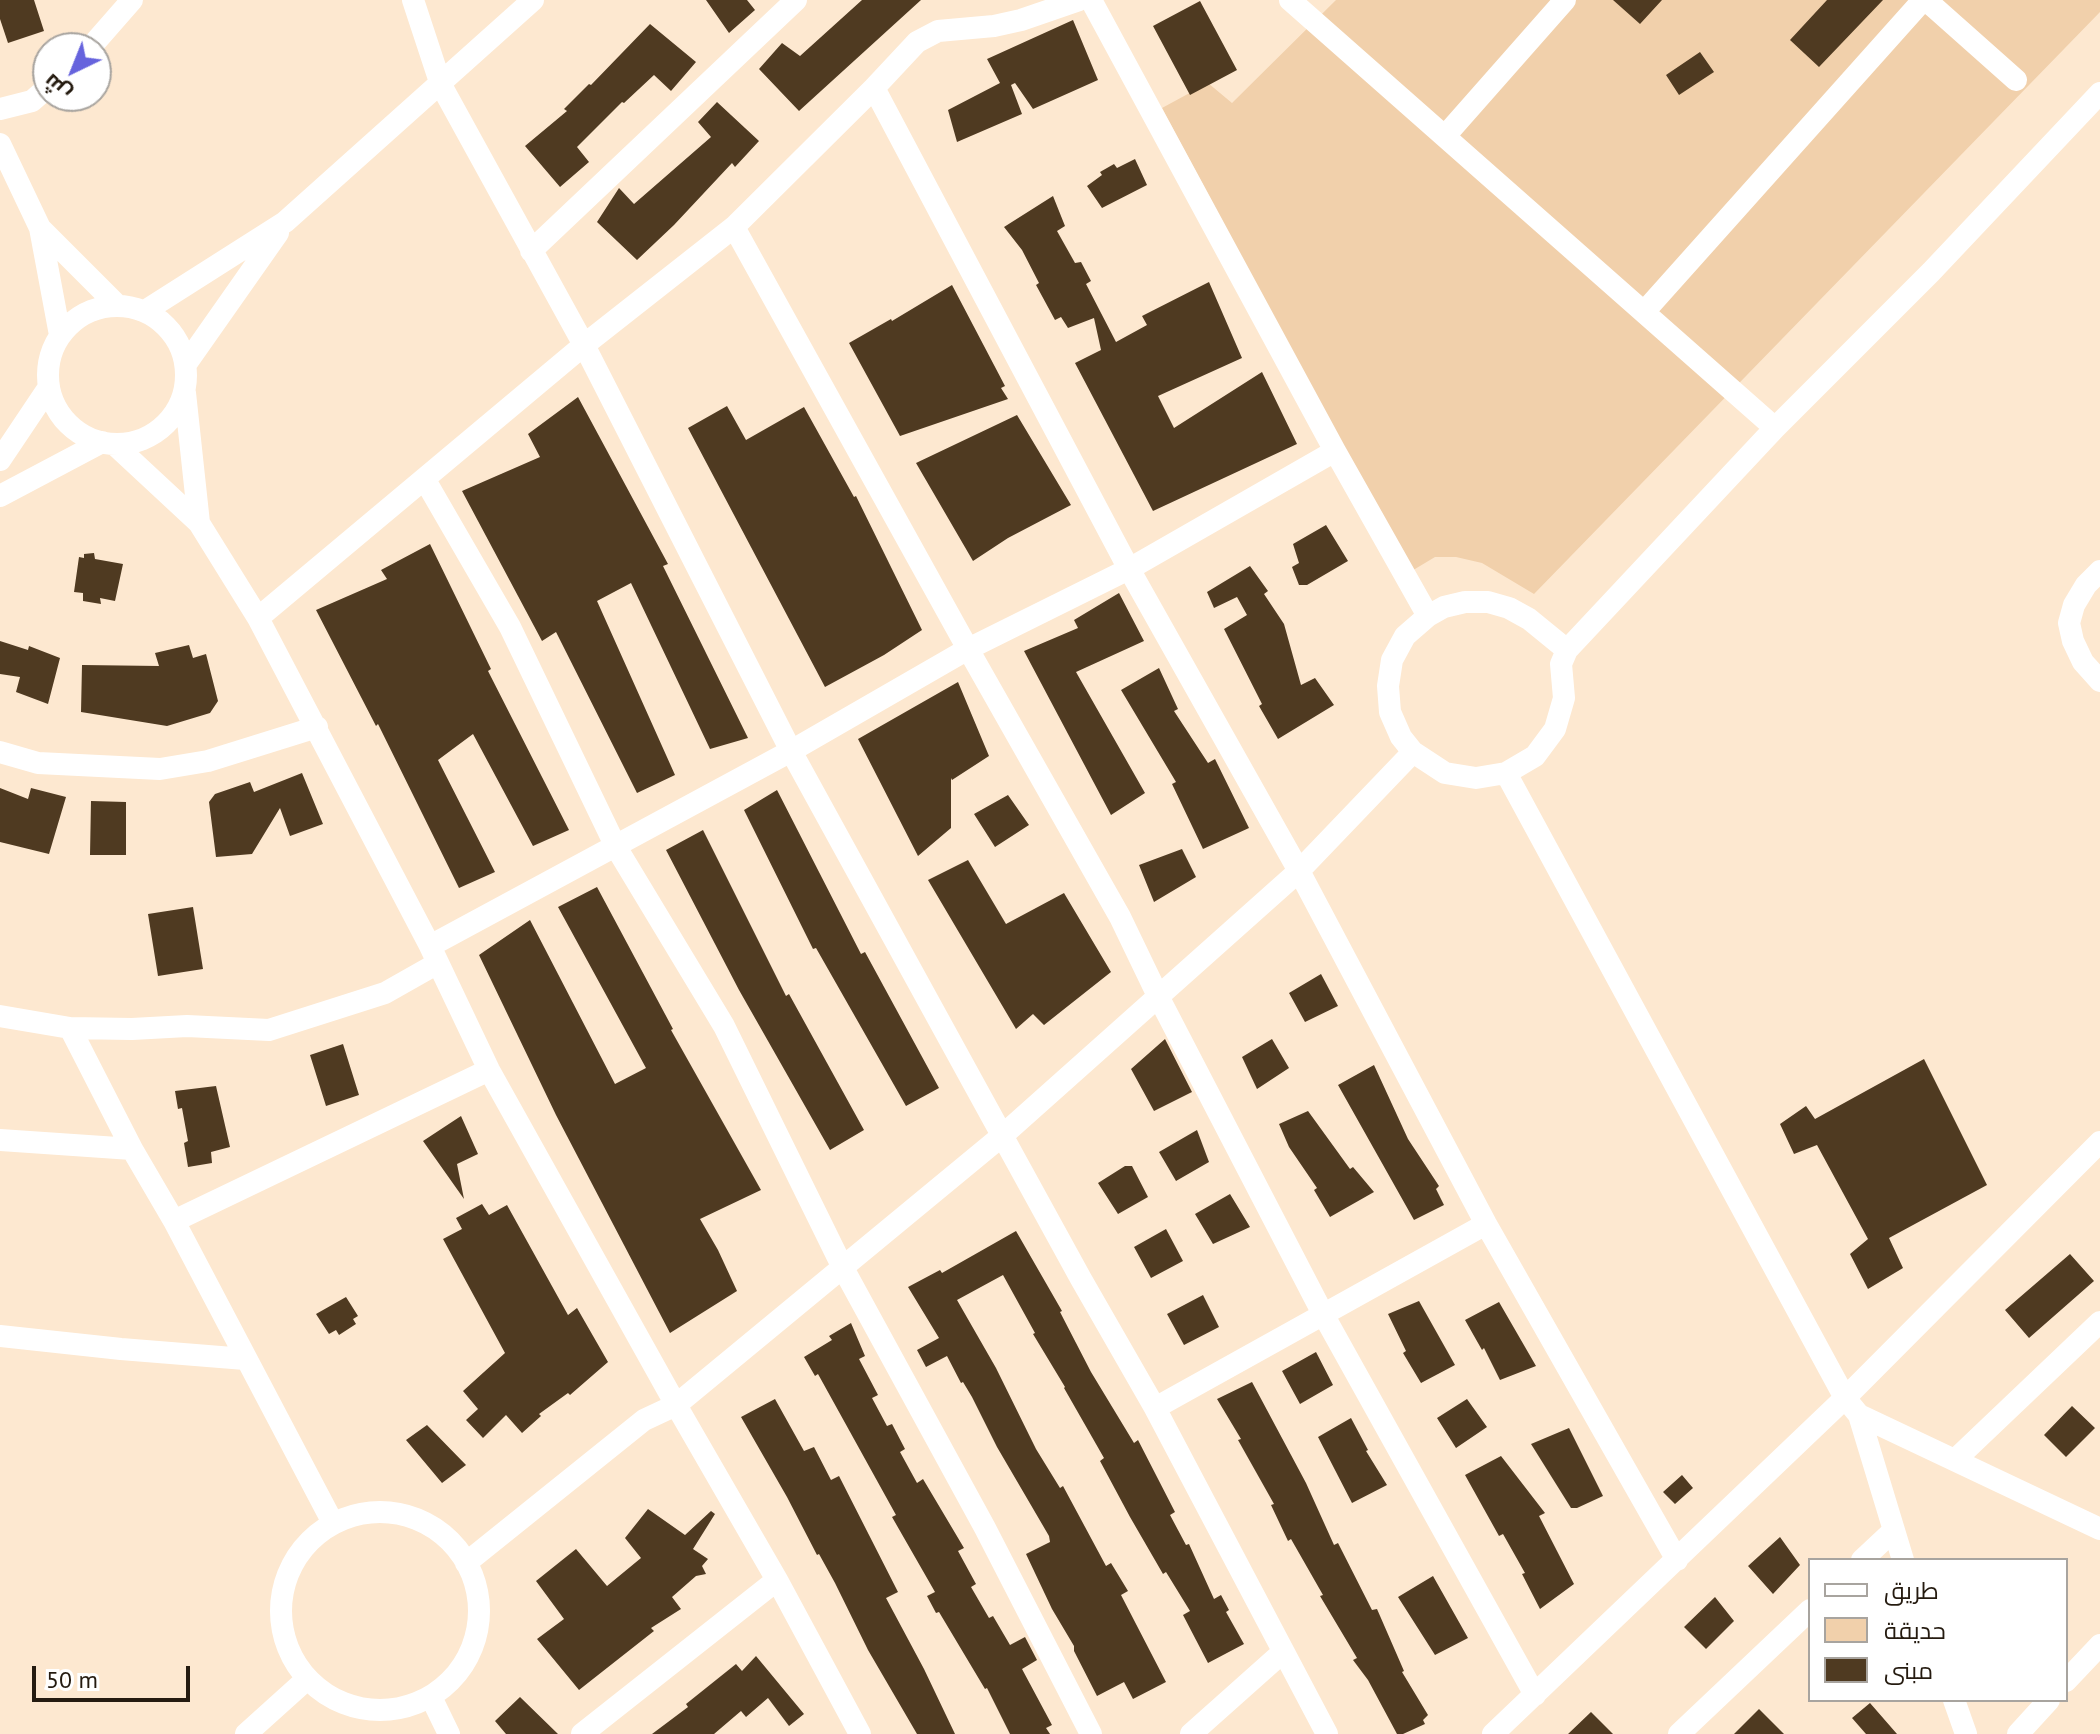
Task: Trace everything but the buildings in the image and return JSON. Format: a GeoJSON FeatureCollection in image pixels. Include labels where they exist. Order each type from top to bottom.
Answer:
{"type":"FeatureCollection","features":[{"type":"Feature","properties":{"kind":"street"},"geometry":{"type":"LineString","coordinates":[[104,32],[132,0]]}},
{"type":"Feature","properties":{"kind":"street"},"geometry":{"type":"LineString","coordinates":[[413,0],[441,85],[584,345],[791,751],[1155,1408],[1327,1734]]}},
{"type":"Feature","properties":{"kind":"street"},"geometry":{"type":"LineString","coordinates":[[145,311],[285,222],[533,0]]}},
{"type":"Feature","properties":{"kind":"street"},"geometry":{"type":"LineString","coordinates":[[531,251],[796,0]]}},
{"type":"Feature","properties":{"kind":"street"},"geometry":{"type":"LineString","coordinates":[[258,618],[584,345],[734,227],[917,42],[938,31],[994,26],[1079,0]]}},
{"type":"Feature","properties":{"kind":"street"},"geometry":{"type":"LineString","coordinates":[[1091,0],[1428,616]]}},
{"type":"Feature","properties":{"kind":"street"},"geometry":{"type":"LineString","coordinates":[[1290,0],[1775,428]]}},
{"type":"Feature","properties":{"kind":"street"},"geometry":{"type":"LineString","coordinates":[[1445,136],[1565,0]]}},
{"type":"Feature","properties":{"kind":"street"},"geometry":{"type":"LineString","coordinates":[[1644,312],[1924,0],[2016,80]]}},
{"type":"Feature","properties":{"kind":"street"},"geometry":{"type":"LineString","coordinates":[[874,88],[1129,569],[1299,871],[1486,1224],[1677,1560]]}},
{"type":"Feature","properties":{"kind":"street"},"geometry":{"type":"LineString","coordinates":[[1567,650],[1529,619],[1509,608],[1488,602],[1465,602],[1444,607],[1405,636],[1392,660],[1388,686],[1390,712],[1401,737],[1413,752],[1445,773],[1476,778],[1506,773],[1535,756],[1555,729],[1564,698],[1561,664],[1567,650],[1775,428],[1931,272],[2100,93]]}},
{"type":"Feature","properties":{"kind":"street"},"geometry":{"type":"LineString","coordinates":[[0,109],[32,101]]}},
{"type":"Feature","properties":{"kind":"street"},"geometry":{"type":"LineString","coordinates":[[0,144],[40,228],[60,335]]}},
{"type":"Feature","properties":{"kind":"street"},"geometry":{"type":"LineString","coordinates":[[186,364],[285,222]]}},
{"type":"Feature","properties":{"kind":"street"},"geometry":{"type":"LineString","coordinates":[[734,227],[1120,917],[1323,1314],[1535,1695]]}},
{"type":"Feature","properties":{"kind":"street"},"geometry":{"type":"LineString","coordinates":[[40,228],[118,306]]}},
{"type":"Feature","properties":{"kind":"street"},"geometry":{"type":"LineString","coordinates":[[185,391],[173,417],[164,427],[140,440],[108,443],[89,438],[59,413],[49,387],[49,361],[60,335],[80,317],[105,307],[145,311],[167,327],[176,338],[186,364],[185,391],[199,523]]}},
{"type":"Feature","properties":{"kind":"street"},"geometry":{"type":"LineString","coordinates":[[0,460],[49,387]]}},
{"type":"Feature","properties":{"kind":"street"},"geometry":{"type":"LineString","coordinates":[[0,496],[108,443]]}},
{"type":"Feature","properties":{"kind":"street"},"geometry":{"type":"LineString","coordinates":[[108,443],[199,523],[258,618],[434,955],[489,1070],[777,1580],[860,1734]]}},
{"type":"Feature","properties":{"kind":"street"},"geometry":{"type":"LineString","coordinates":[[0,1016],[70,1028],[187,1026],[269,1030],[385,993],[434,955],[616,847],[968,649],[1129,569],[1335,451]]}},
{"type":"Feature","properties":{"kind":"street"},"geometry":{"type":"LineString","coordinates":[[425,480],[510,627],[616,847],[724,1026],[843,1268],[985,1528],[1091,1734]]}},
{"type":"Feature","properties":{"kind":"street"},"geometry":{"type":"LineString","coordinates":[[2100,571],[2086,585],[2074,605],[2069,623],[2083,662],[2100,681]]}},
{"type":"Feature","properties":{"kind":"street"},"geometry":{"type":"LineString","coordinates":[[0,752],[38,763],[160,769],[208,761],[317,727]]}},
{"type":"Feature","properties":{"kind":"street"},"geometry":{"type":"LineString","coordinates":[[466,1563],[644,1420],[676,1405],[1003,1135],[1299,871],[1413,752]]}},
{"type":"Feature","properties":{"kind":"street"},"geometry":{"type":"LineString","coordinates":[[1506,773],[1852,1407],[1902,1558]]}},
{"type":"Feature","properties":{"kind":"street"},"geometry":{"type":"LineString","coordinates":[[70,1028],[333,1523]]}},
{"type":"Feature","properties":{"kind":"street"},"geometry":{"type":"LineString","coordinates":[[174,1221],[489,1070]]}},
{"type":"Feature","properties":{"kind":"street"},"geometry":{"type":"LineString","coordinates":[[0,1140],[132,1149]]}},
{"type":"Feature","properties":{"kind":"street"},"geometry":{"type":"LineString","coordinates":[[1493,1734],[1677,1560],[1852,1407],[2100,1142]]}},
{"type":"Feature","properties":{"kind":"street"},"geometry":{"type":"LineString","coordinates":[[1155,1408],[1486,1224]]}},
{"type":"Feature","properties":{"kind":"street"},"geometry":{"type":"LineString","coordinates":[[1955,1460],[2100,1322]]}},
{"type":"Feature","properties":{"kind":"street"},"geometry":{"type":"LineString","coordinates":[[0,1336],[245,1359]]}},
{"type":"Feature","properties":{"kind":"street"},"geometry":{"type":"LineString","coordinates":[[1852,1407],[2100,1529]]}},
{"type":"Feature","properties":{"kind":"street"},"geometry":{"type":"LineString","coordinates":[[386,1512],[417,1519],[444,1535],[466,1563],[477,1588],[480,1620],[472,1651],[455,1677],[431,1697],[408,1707],[383,1711],[358,1708],[335,1700],[307,1679],[294,1659],[284,1634],[281,1604],[288,1574],[303,1548],[333,1523],[354,1515],[386,1512]]}},
{"type":"Feature","properties":{"kind":"street"},"geometry":{"type":"LineString","coordinates":[[1864,1558],[1893,1531]]}},
{"type":"Feature","properties":{"kind":"street"},"geometry":{"type":"LineString","coordinates":[[582,1734],[777,1580]]}},
{"type":"Feature","properties":{"kind":"street"},"geometry":{"type":"LineString","coordinates":[[1679,1734],[1808,1612]]}},
{"type":"Feature","properties":{"kind":"street"},"geometry":{"type":"LineString","coordinates":[[2068,1679],[2100,1645]]}},
{"type":"Feature","properties":{"kind":"street"},"geometry":{"type":"LineString","coordinates":[[1191,1734],[1283,1652]]}},
{"type":"Feature","properties":{"kind":"street"},"geometry":{"type":"LineString","coordinates":[[246,1734],[307,1679]]}},
{"type":"Feature","properties":{"kind":"street"},"geometry":{"type":"LineString","coordinates":[[431,1697],[449,1734]]}},
{"type":"Feature","properties":{"kind":"street"},"geometry":{"type":"LineString","coordinates":[[1955,1702],[1966,1734]]}},
{"type":"Feature","properties":{"kind":"street"},"geometry":{"type":"LineString","coordinates":[[2018,1734],[2047,1702]]}},
{"type":"Feature","properties":{"kind":"green space"},"geometry":{"type":"Polygon","coordinates":[[[1336,0],[2100,0],[2100,12],[1534,594],[1482,563],[1456,557],[1435,557],[1410,572],[1162,108],[1208,83],[1232,103],[1336,0]]]}}]}
